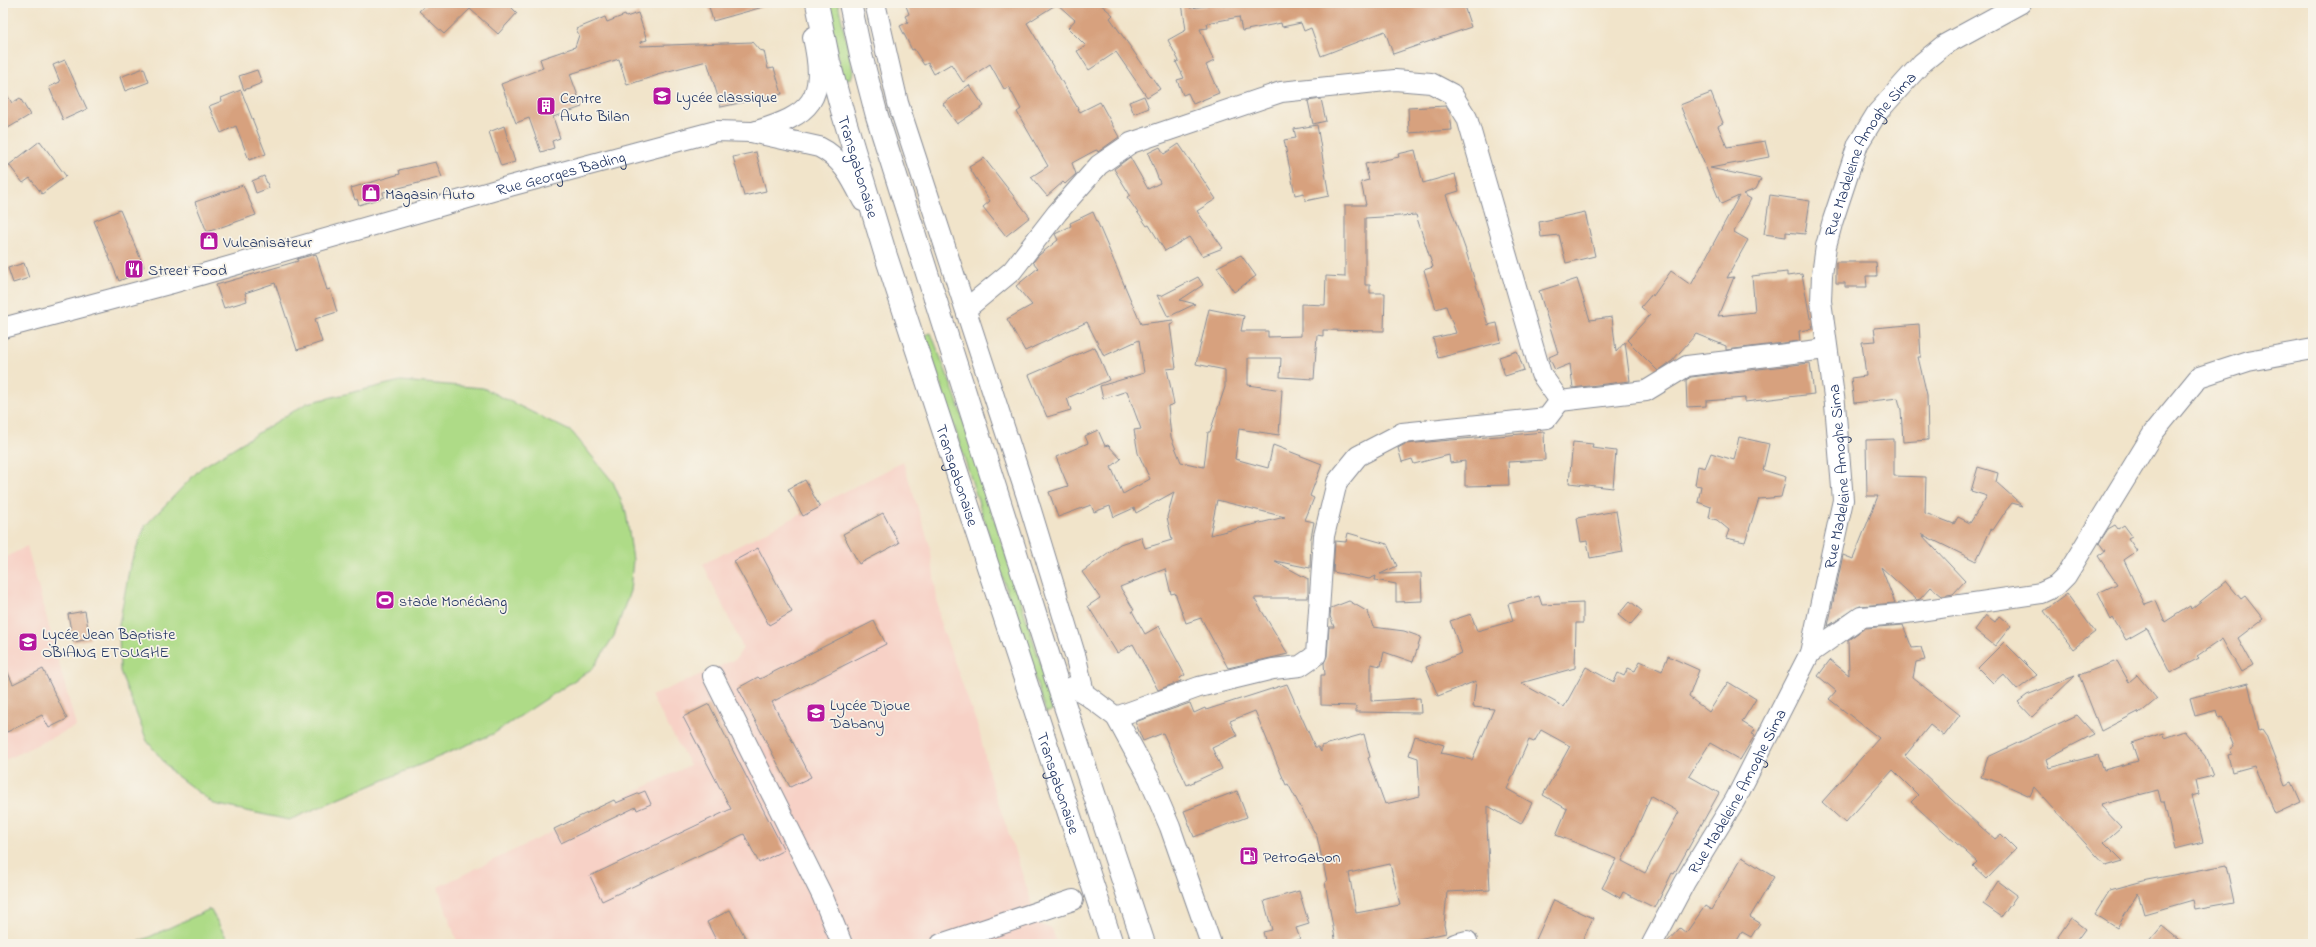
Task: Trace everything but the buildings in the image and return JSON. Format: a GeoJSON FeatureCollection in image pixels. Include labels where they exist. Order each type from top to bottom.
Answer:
{"type":"FeatureCollection","features":[{"type":"Feature","properties":{"kind":"highway","name":"Transgabonaise"},"geometry":{"type":"LineString","coordinates":[[817,3],[839,100],[886,256],[1112,944]]}},
{"type":"Feature","properties":{"kind":"highway","name":"Transgabonaise"},"geometry":{"type":"LineString","coordinates":[[850,3],[861,55],[877,116],[1056,679],[1144,944]]}},
{"type":"Feature","properties":{"kind":"street"},"geometry":{"type":"LineString","coordinates":[[751,132],[792,119],[812,102],[819,77],[810,13],[811,3]]}},
{"type":"Feature","properties":{"kind":"street"},"geometry":{"type":"LineString","coordinates":[[875,3],[898,103],[1026,494],[1076,658],[1084,693]]}},
{"type":"Feature","properties":{"kind":"street","name":"Rue Madeleine Amoghe Sima"},"geometry":{"type":"LineString","coordinates":[[1652,944],[1685,882],[1735,800],[1810,653],[1843,500],[1835,404],[1826,349],[1821,300],[1826,246],[1844,180],[1858,144],[1877,113],[1922,63],[1944,45],[2021,3]]}},
{"type":"Feature","properties":{"kind":"street"},"geometry":{"type":"LineString","coordinates":[[966,309],[1012,271],[1057,213],[1099,165],[1131,143],[1281,92],[1395,80],[1431,83],[1452,94],[1467,118],[1541,374],[1560,401]]}},
{"type":"Feature","properties":{"kind":"street","name":"Rue Georges Bading"},"geometry":{"type":"LineString","coordinates":[[3,328],[172,283],[502,188],[703,134],[716,132],[751,132]]}},
{"type":"Feature","properties":{"kind":"street"},"geometry":{"type":"LineString","coordinates":[[751,132],[819,147],[835,157],[853,181],[886,256]]}},
{"type":"Feature","properties":{"kind":"street"},"geometry":{"type":"LineString","coordinates":[[1116,717],[1199,687],[1273,669],[1300,666],[1316,654],[1324,536],[1337,482],[1358,456],[1402,433],[1548,418],[1560,401],[1646,391],[1687,366],[1826,349]]}},
{"type":"Feature","properties":{"kind":"street"},"geometry":{"type":"LineString","coordinates":[[1810,653],[1861,617],[1899,614],[2041,593],[2056,586],[2066,576],[2154,432],[2199,377],[2248,361],[2313,349]]}},
{"type":"Feature","properties":{"kind":"street"},"geometry":{"type":"LineString","coordinates":[[1000,504],[1026,494]]}},
{"type":"Feature","properties":{"kind":"street"},"geometry":{"type":"LineString","coordinates":[[713,676],[822,895],[842,944]]}},
{"type":"Feature","properties":{"kind":"street"},"geometry":{"type":"LineString","coordinates":[[1056,679],[1084,693],[1116,717],[1149,778],[1170,827],[1211,944]]}},
{"type":"Feature","properties":{"kind":"street"},"geometry":{"type":"LineString","coordinates":[[941,944],[1073,900]]}},
{"type":"Feature","properties":{"kind":"shaded area","name":"Lycée Djoue Dabany"},"geometry":{"type":"Polygon","coordinates":[[[903,462],[930,546],[940,622],[979,730],[990,778],[1039,924],[1052,929],[1057,944],[458,944],[438,887],[690,765],[651,696],[736,659],[743,648],[703,564],[903,462]]]}},
{"type":"Feature","properties":{"kind":"shaded area","name":"Lycée Jean Baptiste OBIANG ETOUGHE"},"geometry":{"type":"Polygon","coordinates":[[[27,546],[76,726],[3,761],[3,559],[27,546]]]}},
{"type":"Feature","properties":{"kind":"green space"},"geometry":{"type":"Polygon","coordinates":[[[827,3],[838,3],[853,72],[851,78],[846,79],[842,75],[827,3]]]}},
{"type":"Feature","properties":{"kind":"green space"},"geometry":{"type":"Polygon","coordinates":[[[931,333],[956,398],[1055,709],[1046,713],[925,335],[931,333]]]}},
{"type":"Feature","properties":{"kind":"green space"},"geometry":{"type":"Polygon","coordinates":[[[401,381],[483,388],[572,432],[613,482],[626,512],[633,560],[630,591],[614,636],[593,668],[493,734],[289,820],[214,804],[173,773],[147,741],[120,671],[119,625],[130,565],[145,526],[201,468],[307,403],[401,381]]]}},
{"type":"Feature","properties":{"kind":"green space"},"geometry":{"type":"Polygon","coordinates":[[[210,909],[230,944],[134,944],[210,909]]]}},
{"type":"Feature","properties":{"kind":"place","name":"Lycée classique"},"geometry":{"type":"Point","coordinates":[662,96]}},
{"type":"Feature","properties":{"kind":"place","name":"Centre Auto Bilan"},"geometry":{"type":"Point","coordinates":[546,106]}},
{"type":"Feature","properties":{"kind":"place","name":"Magasin Auto"},"geometry":{"type":"Point","coordinates":[371,193]}},
{"type":"Feature","properties":{"kind":"place","name":"Vulcanisateur"},"geometry":{"type":"Point","coordinates":[209,241]}},
{"type":"Feature","properties":{"kind":"place","name":"Street Food"},"geometry":{"type":"Point","coordinates":[134,269]}},
{"type":"Feature","properties":{"kind":"place","name":"stade Monédang"},"geometry":{"type":"Point","coordinates":[385,600]}},
{"type":"Feature","properties":{"kind":"place","name":"Lycée Jean Baptiste OBIANG ETOUGHE"},"geometry":{"type":"Point","coordinates":[28,642]}},
{"type":"Feature","properties":{"kind":"place","name":"Lycée Djoue Dabany"},"geometry":{"type":"Point","coordinates":[816,713]}},
{"type":"Feature","properties":{"kind":"place","name":"PetroGabon"},"geometry":{"type":"Point","coordinates":[1249,856]}}]}
